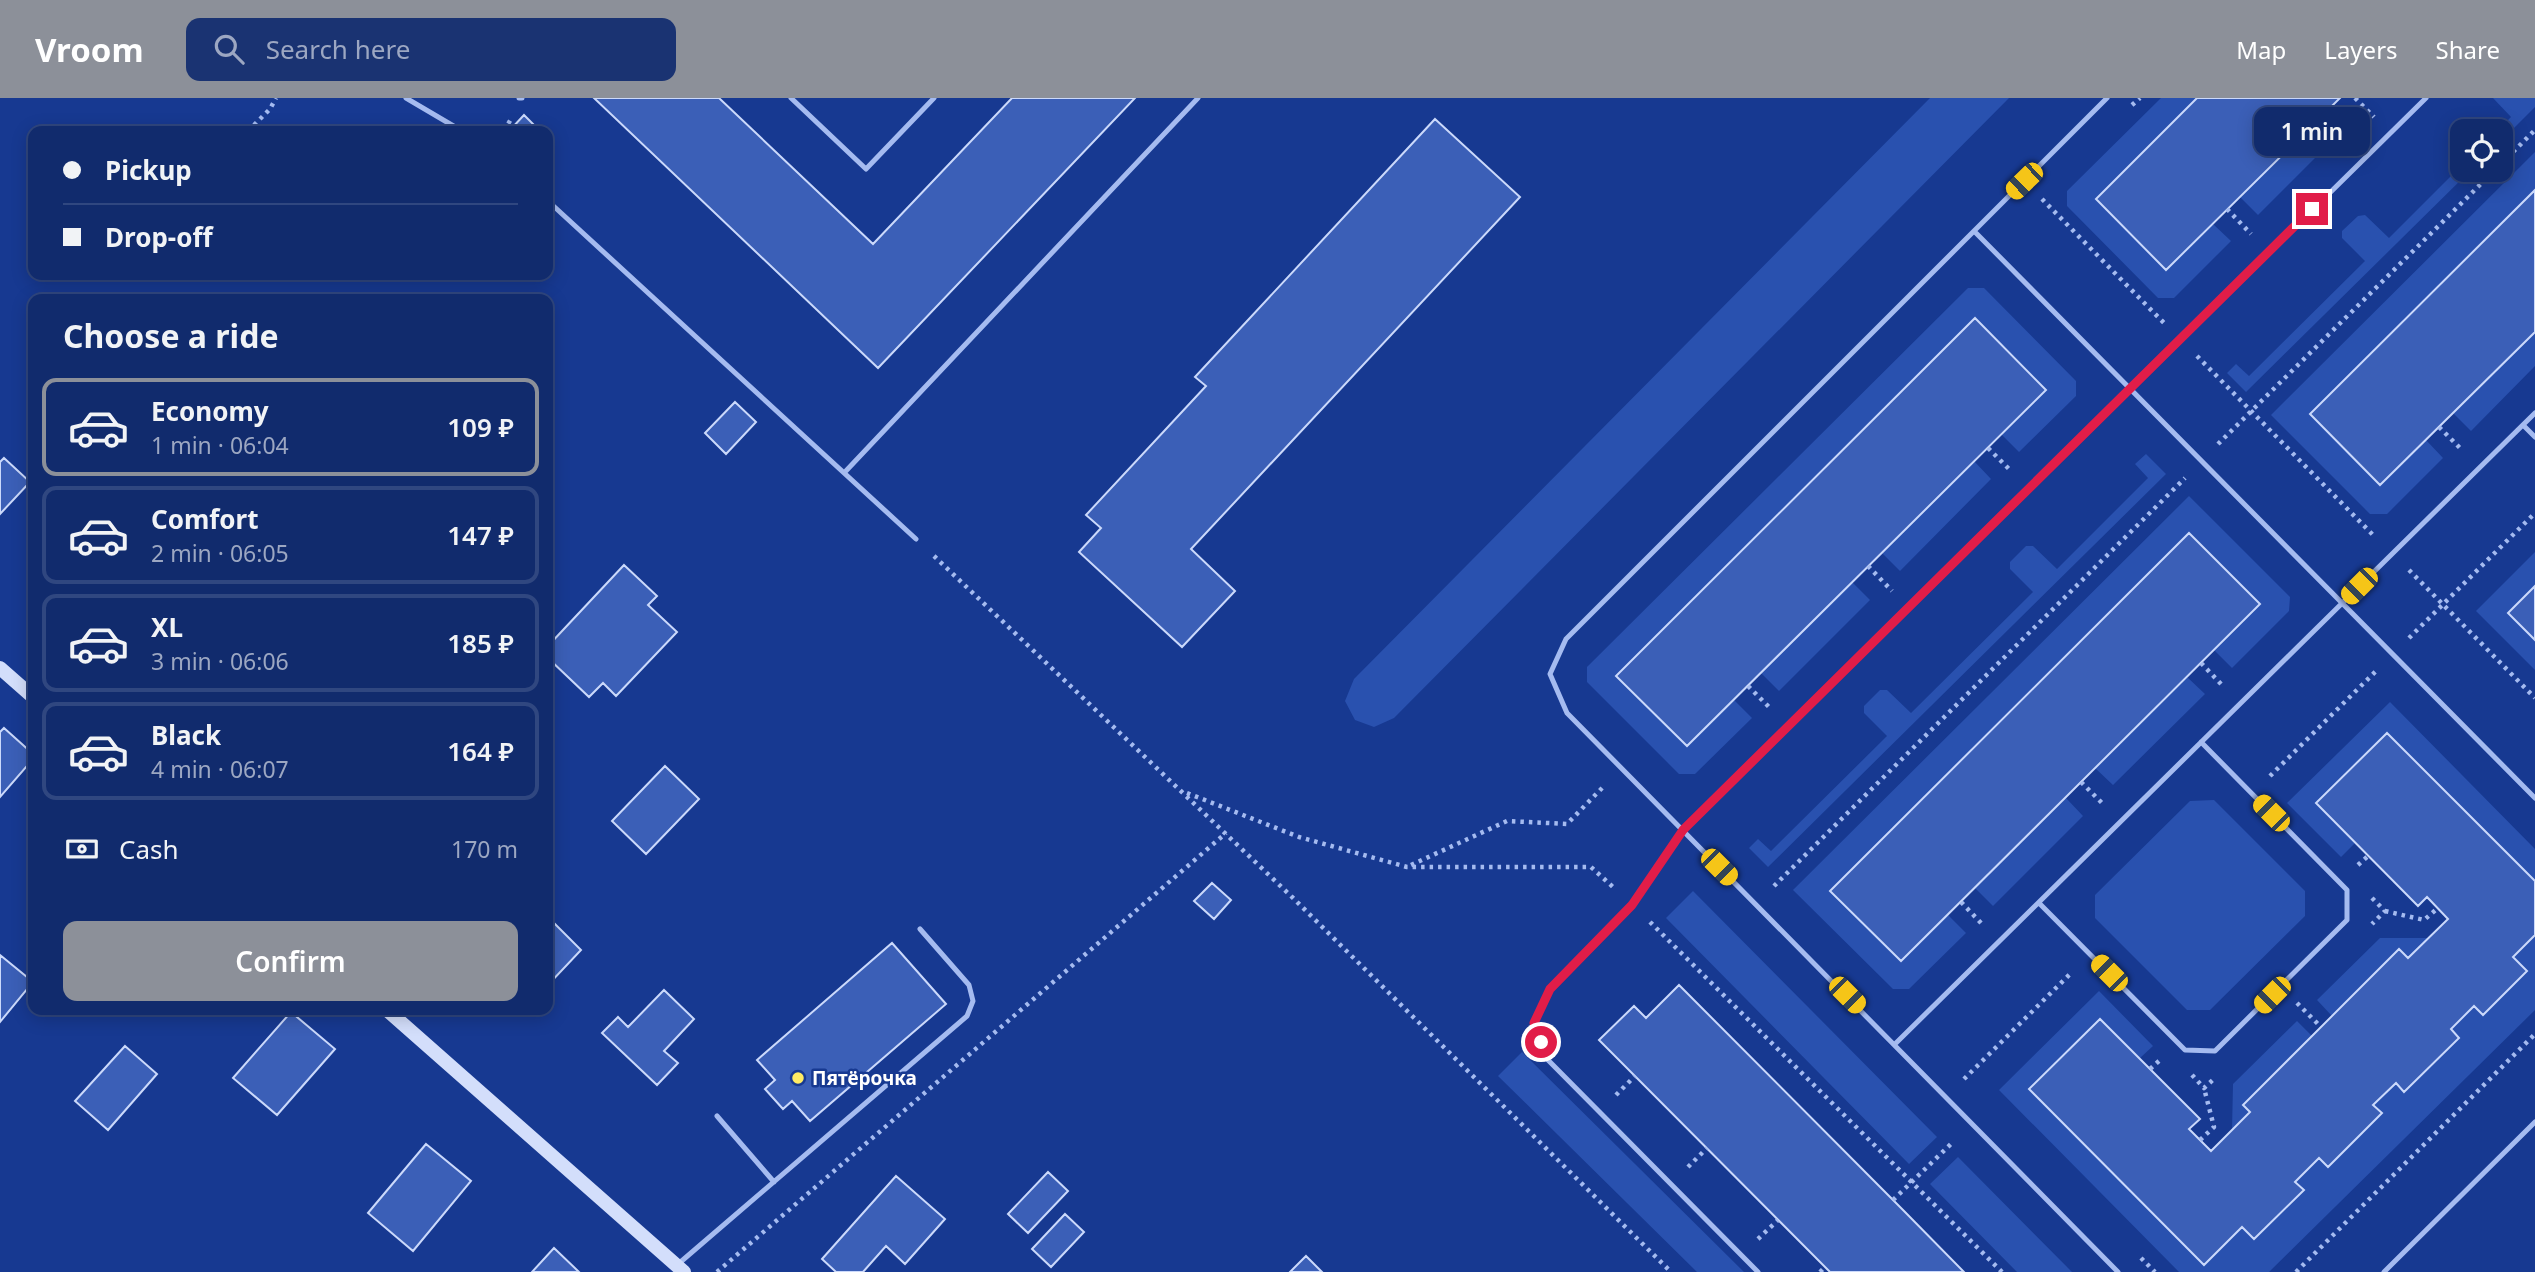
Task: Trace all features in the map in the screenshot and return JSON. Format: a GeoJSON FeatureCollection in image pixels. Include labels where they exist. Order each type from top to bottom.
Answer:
{"type":"FeatureCollection","features":[{"type":"Feature","properties":{"kind":"main road"},"geometry":{"type":"LineString","coordinates":[[0,668],[28,693]]}},
{"type":"Feature","properties":{"kind":"main road"},"geometry":{"type":"LineString","coordinates":[[393,1015],[681,1269]]}},
{"type":"Feature","properties":{"kind":"lane"},"geometry":{"type":"LineString","coordinates":[[406,98],[454,126]]}},
{"type":"Feature","properties":{"kind":"lane"},"geometry":{"type":"LineString","coordinates":[[791,98],[866,169],[934,98]]}},
{"type":"Feature","properties":{"kind":"lane"},"geometry":{"type":"LineString","coordinates":[[844,472],[1198,98]]}},
{"type":"Feature","properties":{"kind":"lane"},"geometry":{"type":"LineString","coordinates":[[2107,98],[1566,639],[1550,674],[1567,713],[2118,1272]]}},
{"type":"Feature","properties":{"kind":"lane"},"geometry":{"type":"LineString","coordinates":[[1758,1272],[1548,1060],[1534,1023],[1550,989],[1632,905],[1683,830],[2426,98]]}},
{"type":"Feature","properties":{"kind":"lane"},"geometry":{"type":"LineString","coordinates":[[553,206],[916,539]]}},
{"type":"Feature","properties":{"kind":"lane"},"geometry":{"type":"LineString","coordinates":[[1974,231],[2535,798]]}},
{"type":"Feature","properties":{"kind":"lane"},"geometry":{"type":"LineString","coordinates":[[1895,1044],[2535,412]]}},
{"type":"Feature","properties":{"kind":"lane"},"geometry":{"type":"LineString","coordinates":[[2523,425],[2535,437]]}},
{"type":"Feature","properties":{"kind":"lane"},"geometry":{"type":"LineString","coordinates":[[2039,902],[2185,1050],[2215,1051],[2347,920],[2347,890],[2201,742]]}},
{"type":"Feature","properties":{"kind":"lane"},"geometry":{"type":"LineString","coordinates":[[681,1269],[774,1182],[967,1016],[973,1001],[969,985],[920,929]]}},
{"type":"Feature","properties":{"kind":"lane"},"geometry":{"type":"LineString","coordinates":[[717,1116],[774,1182]]}},
{"type":"Feature","properties":{"kind":"lane"},"geometry":{"type":"LineString","coordinates":[[2384,1272],[2535,1122]]}},
{"type":"Feature","properties":{"kind":"path"},"geometry":{"type":"LineString","coordinates":[[253,126],[270,109],[276,98]]}},
{"type":"Feature","properties":{"kind":"path"},"geometry":{"type":"LineString","coordinates":[[2355,98],[2376,119]]}},
{"type":"Feature","properties":{"kind":"path"},"geometry":{"type":"LineString","coordinates":[[2513,152],[2535,130]]}},
{"type":"Feature","properties":{"kind":"path"},"geometry":{"type":"LineString","coordinates":[[2024,181],[2535,698]]}},
{"type":"Feature","properties":{"kind":"path"},"geometry":{"type":"LineString","coordinates":[[1756,904],[2483,182]]}},
{"type":"Feature","properties":{"kind":"path"},"geometry":{"type":"LineString","coordinates":[[2227,209],[2256,238]]}},
{"type":"Feature","properties":{"kind":"path"},"geometry":{"type":"LineString","coordinates":[[2439,427],[2465,453]]}},
{"type":"Feature","properties":{"kind":"path"},"geometry":{"type":"LineString","coordinates":[[1988,448],[2017,477]]}},
{"type":"Feature","properties":{"kind":"path"},"geometry":{"type":"LineString","coordinates":[[916,539],[1184,792],[1671,1272]]}},
{"type":"Feature","properties":{"kind":"path"},"geometry":{"type":"LineString","coordinates":[[1868,566],[1897,596]]}},
{"type":"Feature","properties":{"kind":"path"},"geometry":{"type":"LineString","coordinates":[[2201,663],[2228,690]]}},
{"type":"Feature","properties":{"kind":"path"},"geometry":{"type":"LineString","coordinates":[[1748,686],[1778,716]]}},
{"type":"Feature","properties":{"kind":"path"},"geometry":{"type":"LineString","coordinates":[[1407,867],[1507,821],[1567,824],[1621,768]]}},
{"type":"Feature","properties":{"kind":"path"},"geometry":{"type":"LineString","coordinates":[[2081,782],[2108,809]]}},
{"type":"Feature","properties":{"kind":"path"},"geometry":{"type":"LineString","coordinates":[[1184,792],[1299,836],[1407,867],[1591,867],[2002,1272]]}},
{"type":"Feature","properties":{"kind":"path"},"geometry":{"type":"LineString","coordinates":[[717,1272],[1226,833]]}},
{"type":"Feature","properties":{"kind":"path"},"geometry":{"type":"LineString","coordinates":[[2367,893],[2385,911],[2424,920],[2438,908]]}},
{"type":"Feature","properties":{"kind":"path"},"geometry":{"type":"LineString","coordinates":[[1961,902],[1987,929]]}},
{"type":"Feature","properties":{"kind":"path"},"geometry":{"type":"LineString","coordinates":[[2367,929],[2385,911]]}},
{"type":"Feature","properties":{"kind":"path"},"geometry":{"type":"LineString","coordinates":[[1946,1097],[2090,954]]}},
{"type":"Feature","properties":{"kind":"path"},"geometry":{"type":"LineString","coordinates":[[2294,1000],[2321,1027]]}},
{"type":"Feature","properties":{"kind":"path"},"geometry":{"type":"LineString","coordinates":[[2296,1272],[2535,1034]]}},
{"type":"Feature","properties":{"kind":"path"},"geometry":{"type":"LineString","coordinates":[[2204,1088],[2224,1068]]}},
{"type":"Feature","properties":{"kind":"path"},"geometry":{"type":"LineString","coordinates":[[2186,1070],[2204,1088],[2214,1127],[2200,1140]]}},
{"type":"Feature","properties":{"kind":"path"},"geometry":{"type":"LineString","coordinates":[[1613,1097],[1635,1076]]}},
{"type":"Feature","properties":{"kind":"path"},"geometry":{"type":"LineString","coordinates":[[1893,1200],[1955,1140]]}},
{"type":"Feature","properties":{"kind":"path"},"geometry":{"type":"LineString","coordinates":[[1685,1170],[1707,1148]]}},
{"type":"Feature","properties":{"kind":"path"},"geometry":{"type":"LineString","coordinates":[[1757,1240],[1778,1220]]}},
{"type":"Feature","properties":{"kind":"path"},"geometry":{"type":"LineString","coordinates":[[1748,1232],[1765,1248]]}},
{"type":"Feature","properties":{"kind":"path"},"geometry":{"type":"LineString","coordinates":[[1820,1272],[1825,1267]]}},
{"type":"Feature","properties":{"kind":"shaded area"},"geometry":{"type":"Polygon","coordinates":[[[1930,98],[2009,98],[1394,718],[1374,727],[1355,720],[1345,701],[1354,679],[1930,98]]]}},
{"type":"Feature","properties":{"kind":"shaded area"},"geometry":{"type":"Polygon","coordinates":[[[2161,98],[2197,98],[2096,199],[2166,270],[2213,224],[2231,241],[2174,298],[2158,298],[2067,206],[2067,191],[2161,98]]]}},
{"type":"Feature","properties":{"kind":"shaded area"},"geometry":{"type":"Polygon","coordinates":[[[2493,98],[2535,98],[2535,107],[2513,129],[2513,119],[2509,119],[2511,117],[2493,98]]]}},
{"type":"Feature","properties":{"kind":"shaded area"},"geometry":{"type":"Polygon","coordinates":[[[2331,106],[2349,124],[2258,215],[2240,197],[2331,106]]]}},
{"type":"Feature","properties":{"kind":"shaded area"},"geometry":{"type":"Polygon","coordinates":[[[2535,152],[2535,190],[2310,414],[2380,485],[2426,440],[2443,458],[2387,514],[2370,514],[2271,415],[2505,182],[2513,182],[2513,174],[2535,152]]]}},
{"type":"Feature","properties":{"kind":"shaded area"},"geometry":{"type":"Polygon","coordinates":[[[2450,177],[2450,182],[2459,182],[2246,392],[2227,373],[2236,364],[2249,376],[2365,261],[2342,238],[2342,231],[2358,216],[2365,215],[2389,238],[2450,177]]]}},
{"type":"Feature","properties":{"kind":"shaded area"},"geometry":{"type":"Polygon","coordinates":[[[1968,288],[1984,288],[2076,381],[2076,396],[2019,452],[2001,434],[2046,390],[1975,319],[1617,675],[1687,746],[1734,700],[1752,718],[1695,774],[1679,774],[1587,682],[1587,667],[1968,288]]]}},
{"type":"Feature","properties":{"kind":"shaded area"},"geometry":{"type":"Polygon","coordinates":[[[2535,332],[2535,366],[2471,431],[2453,413],[2535,332]]]}},
{"type":"Feature","properties":{"kind":"shaded area"},"geometry":{"type":"Polygon","coordinates":[[[2146,454],[2166,474],[1768,867],[1749,848],[1758,839],[1771,851],[1887,736],[1864,713],[1864,706],[1880,690],[1887,690],[1911,713],[2033,592],[2010,569],[2010,562],[2026,546],[2033,546],[2057,569],[2148,478],[2135,464],[2146,454]]]}},
{"type":"Feature","properties":{"kind":"shaded area"},"geometry":{"type":"Polygon","coordinates":[[[1974,461],[1991,479],[1900,571],[1882,553],[1974,461]]]}},
{"type":"Feature","properties":{"kind":"shaded area"},"geometry":{"type":"Polygon","coordinates":[[[2189,496],[2290,597],[2289,611],[2232,668],[2214,650],[2259,604],[2189,534],[1831,890],[1901,961],[1948,915],[1966,933],[1909,989],[1893,989],[1793,890],[2189,496]]]}},
{"type":"Feature","properties":{"kind":"shaded area"},"geometry":{"type":"Polygon","coordinates":[[[2535,552],[2535,586],[2508,613],[2535,640],[2535,670],[2476,611],[2535,552]]]}},
{"type":"Feature","properties":{"kind":"shaded area"},"geometry":{"type":"Polygon","coordinates":[[[1852,582],[1870,600],[1779,691],[1761,673],[1852,582]]]}},
{"type":"Feature","properties":{"kind":"shaded area"},"geometry":{"type":"Polygon","coordinates":[[[2187,677],[2205,694],[2113,785],[2095,768],[2187,677]]]}},
{"type":"Feature","properties":{"kind":"shaded area"},"geometry":{"type":"Polygon","coordinates":[[[2390,702],[2535,849],[2535,881],[2387,733],[2316,803],[2355,843],[2341,857],[2287,803],[2390,702]]]}},
{"type":"Feature","properties":{"kind":"shaded area"},"geometry":{"type":"Polygon","coordinates":[[[2066,798],[2083,816],[1993,906],[1975,888],[2066,798]]]}},
{"type":"Feature","properties":{"kind":"shaded area"},"geometry":{"type":"Polygon","coordinates":[[[2214,800],[2305,891],[2305,916],[2210,1010],[2187,1010],[2095,918],[2095,895],[2190,801],[2214,800]]]}},
{"type":"Feature","properties":{"kind":"shaded area"},"geometry":{"type":"Polygon","coordinates":[[[1693,891],[1937,1137],[1909,1164],[1666,918],[1693,891]]]}},
{"type":"Feature","properties":{"kind":"shaded area"},"geometry":{"type":"Polygon","coordinates":[[[2535,935],[2535,1010],[2269,1272],[2179,1272],[1999,1090],[2099,991],[2153,1046],[2140,1058],[2100,1019],[2029,1090],[2204,1265],[2242,1227],[2254,1239],[2303,1190],[2295,1182],[2319,1158],[2328,1167],[2381,1113],[2373,1105],[2474,1006],[2483,1015],[2527,971],[2513,957],[2535,935]]]}},
{"type":"Feature","properties":{"kind":"shaded area"},"geometry":{"type":"Polygon","coordinates":[[[2380,938],[2428,938],[2408,958],[2332,1016],[2317,1000],[2380,938]]]}},
{"type":"Feature","properties":{"kind":"shaded area"},"geometry":{"type":"Polygon","coordinates":[[[2297,1021],[2312,1036],[2243,1105],[2250,1112],[2232,1130],[2233,1084],[2297,1021]]]}},
{"type":"Feature","properties":{"kind":"shaded area"},"geometry":{"type":"Polygon","coordinates":[[[1522,1052],[1744,1272],[1697,1272],[1498,1076],[1522,1052]]]}},
{"type":"Feature","properties":{"kind":"shaded area"},"geometry":{"type":"Polygon","coordinates":[[[1958,1157],[2072,1272],[2017,1272],[1930,1184],[1958,1157]]]}},
{"type":"Feature","properties":{"kind":"building"},"geometry":{"type":"Polygon","coordinates":[[[594,98],[719,98],[873,244],[1012,98],[1135,98],[878,368],[594,98]]]}},
{"type":"Feature","properties":{"kind":"building"},"geometry":{"type":"Polygon","coordinates":[[[2197,98],[2340,98],[2166,270],[2096,199],[2197,98]]]}},
{"type":"Feature","properties":{"kind":"building"},"geometry":{"type":"Polygon","coordinates":[[[524,115],[535,126],[514,126],[524,115]]]}},
{"type":"Feature","properties":{"kind":"building"},"geometry":{"type":"Polygon","coordinates":[[[1435,119],[1520,197],[1191,549],[1235,591],[1182,647],[1079,552],[1101,528],[1086,515],[1206,386],[1195,377],[1435,119]]]}},
{"type":"Feature","properties":{"kind":"building"},"geometry":{"type":"Polygon","coordinates":[[[2535,190],[2535,332],[2380,485],[2310,414],[2535,190]]]}},
{"type":"Feature","properties":{"kind":"building"},"geometry":{"type":"Polygon","coordinates":[[[1975,318],[2046,390],[1687,746],[1616,676],[1975,318]]]}},
{"type":"Feature","properties":{"kind":"building"},"geometry":{"type":"Polygon","coordinates":[[[735,402],[756,422],[726,454],[705,433],[735,402]]]}},
{"type":"Feature","properties":{"kind":"building"},"geometry":{"type":"Polygon","coordinates":[[[4,458],[28,480],[28,484],[0,514],[0,462],[4,458]]]}},
{"type":"Feature","properties":{"kind":"building"},"geometry":{"type":"Polygon","coordinates":[[[2189,533],[2260,604],[1901,961],[1830,891],[2189,533]]]}},
{"type":"Feature","properties":{"kind":"building"},"geometry":{"type":"Polygon","coordinates":[[[624,565],[657,596],[648,605],[677,632],[616,696],[603,683],[589,697],[553,663],[553,641],[624,565]]]}},
{"type":"Feature","properties":{"kind":"building"},"geometry":{"type":"Polygon","coordinates":[[[2535,586],[2535,640],[2508,613],[2535,586]]]}},
{"type":"Feature","properties":{"kind":"building"},"geometry":{"type":"Polygon","coordinates":[[[4,728],[28,750],[28,765],[0,797],[0,732],[4,728]]]}},
{"type":"Feature","properties":{"kind":"building"},"geometry":{"type":"Polygon","coordinates":[[[2387,733],[2535,881],[2535,935],[2513,957],[2527,971],[2483,1015],[2474,1006],[2451,1029],[2459,1038],[2404,1092],[2396,1083],[2373,1105],[2382,1113],[2328,1167],[2319,1158],[2295,1182],[2304,1190],[2254,1239],[2242,1227],[2204,1265],[2029,1089],[2100,1019],[2200,1119],[2189,1129],[2211,1151],[2250,1112],[2243,1105],[2399,949],[2408,958],[2448,919],[2427,897],[2418,906],[2316,803],[2387,733]]]}},
{"type":"Feature","properties":{"kind":"building"},"geometry":{"type":"Polygon","coordinates":[[[665,766],[699,799],[646,854],[612,821],[665,766]]]}},
{"type":"Feature","properties":{"kind":"building"},"geometry":{"type":"Polygon","coordinates":[[[1212,883],[1231,900],[1214,919],[1194,901],[1212,883]]]}},
{"type":"Feature","properties":{"kind":"building"},"geometry":{"type":"Polygon","coordinates":[[[553,922],[581,950],[553,980],[553,922]]]}},
{"type":"Feature","properties":{"kind":"building"},"geometry":{"type":"Polygon","coordinates":[[[892,943],[946,1004],[810,1121],[792,1101],[783,1109],[765,1089],[775,1080],[757,1060],[892,943]]]}},
{"type":"Feature","properties":{"kind":"building"},"geometry":{"type":"Polygon","coordinates":[[[0,955],[28,978],[28,988],[0,1022],[0,955]]]}},
{"type":"Feature","properties":{"kind":"building"},"geometry":{"type":"Polygon","coordinates":[[[1679,985],[1964,1272],[1830,1272],[1599,1040],[1634,1006],[1646,1018],[1679,985]]]}},
{"type":"Feature","properties":{"kind":"building"},"geometry":{"type":"Polygon","coordinates":[[[664,990],[694,1019],[664,1051],[678,1063],[657,1085],[602,1033],[618,1017],[628,1027],[664,990]]]}},
{"type":"Feature","properties":{"kind":"building"},"geometry":{"type":"Polygon","coordinates":[[[288,1015],[295,1015],[335,1049],[277,1115],[233,1078],[288,1015]]]}},
{"type":"Feature","properties":{"kind":"building"},"geometry":{"type":"Polygon","coordinates":[[[125,1046],[157,1074],[108,1130],[75,1101],[125,1046]]]}},
{"type":"Feature","properties":{"kind":"building"},"geometry":{"type":"Polygon","coordinates":[[[426,1144],[471,1181],[413,1251],[368,1213],[426,1144]]]}},
{"type":"Feature","properties":{"kind":"building"},"geometry":{"type":"Polygon","coordinates":[[[1048,1172],[1068,1191],[1028,1233],[1008,1214],[1048,1172]]]}},
{"type":"Feature","properties":{"kind":"building"},"geometry":{"type":"Polygon","coordinates":[[[896,1176],[945,1219],[905,1264],[886,1246],[863,1272],[836,1272],[822,1259],[896,1176]]]}},
{"type":"Feature","properties":{"kind":"building"},"geometry":{"type":"Polygon","coordinates":[[[1065,1214],[1084,1232],[1051,1267],[1032,1249],[1065,1214]]]}},
{"type":"Feature","properties":{"kind":"building"},"geometry":{"type":"Polygon","coordinates":[[[554,1248],[579,1272],[532,1272],[554,1248]]]}},
{"type":"Feature","properties":{"kind":"building"},"geometry":{"type":"Polygon","coordinates":[[[1306,1256],[1322,1272],[1290,1272],[1306,1256]]]}},
{"type":"Feature","properties":{"kind":"place","name":"Пятёрочка"},"geometry":{"type":"Point","coordinates":[798,1078]}},
{"type":"Feature","properties":{"kind":"route"},"geometry":{"type":"LineString","coordinates":[[1541,1042],[1534,1023],[1550,989],[1632,905],[1683,830],[2312,209]]}}]}
